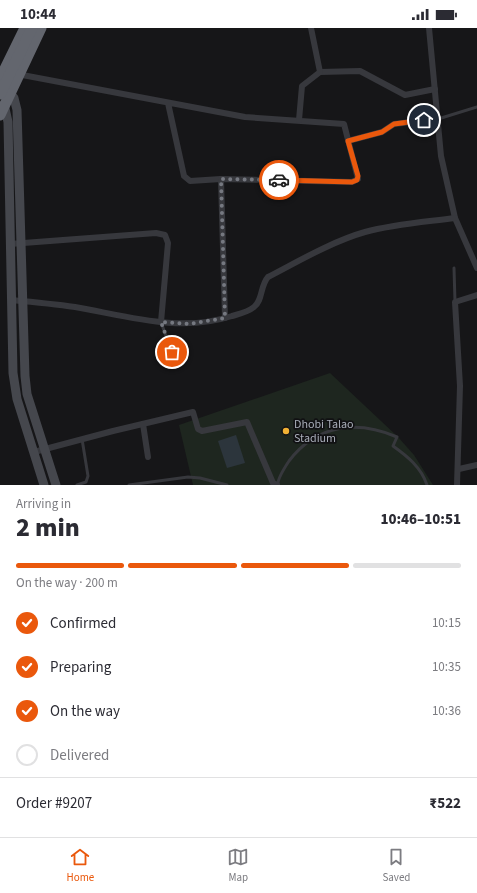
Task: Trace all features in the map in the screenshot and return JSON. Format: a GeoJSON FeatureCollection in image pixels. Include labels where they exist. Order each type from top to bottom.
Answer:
{"type":"FeatureCollection","features":[{"type":"Feature","properties":{"kind":"highway"},"geometry":{"type":"LineString","coordinates":[[1,77],[25,28]]}},
{"type":"Feature","properties":{"kind":"highway"},"geometry":{"type":"LineString","coordinates":[[3,101],[32,28]]}},
{"type":"Feature","properties":{"kind":"highway"},"geometry":{"type":"LineString","coordinates":[[3,101],[19,74],[41,28]]}},
{"type":"Feature","properties":{"kind":"street"},"geometry":{"type":"LineString","coordinates":[[311,28],[320,72]]}},
{"type":"Feature","properties":{"kind":"street"},"geometry":{"type":"LineString","coordinates":[[429,28],[441,156],[455,218],[477,268]]}},
{"type":"Feature","properties":{"kind":"street"},"geometry":{"type":"LineString","coordinates":[[299,120],[302,86],[320,72],[360,71],[405,94],[435,89]]}},
{"type":"Feature","properties":{"kind":"street"},"geometry":{"type":"LineString","coordinates":[[44,485],[14,385],[8,122],[3,101],[1,77],[19,74],[245,117],[344,124],[358,179],[354,181],[221,179],[190,181],[186,179],[168,103]]}},
{"type":"Feature","properties":{"kind":"street"},"geometry":{"type":"LineString","coordinates":[[3,101],[17,110],[22,244],[22,301],[27,394],[56,485]]}},
{"type":"Feature","properties":{"kind":"street"},"geometry":{"type":"LineString","coordinates":[[348,141],[382,132],[394,124],[438,119]]}},
{"type":"Feature","properties":{"kind":"street"},"geometry":{"type":"LineString","coordinates":[[221,179],[225,318]]}},
{"type":"Feature","properties":{"kind":"street"},"geometry":{"type":"LineString","coordinates":[[11,300],[74,307],[161,322],[189,324],[225,318],[254,308],[263,285],[268,278],[346,239],[398,225],[455,218]]}},
{"type":"Feature","properties":{"kind":"street"},"geometry":{"type":"LineString","coordinates":[[10,244],[156,233],[165,235],[168,243],[161,322]]}},
{"type":"Feature","properties":{"kind":"street"},"geometry":{"type":"LineString","coordinates":[[457,485],[459,469],[460,386],[455,302],[477,295]]}},
{"type":"Feature","properties":{"kind":"street"},"geometry":{"type":"LineString","coordinates":[[34,452],[193,412],[198,429],[202,431],[248,422],[274,483],[277,485]]}},
{"type":"Feature","properties":{"kind":"street"},"geometry":{"type":"LineString","coordinates":[[143,424],[148,457]]}},
{"type":"Feature","properties":{"kind":"street"},"geometry":{"type":"LineString","coordinates":[[459,469],[477,465]]}},
{"type":"Feature","properties":{"kind":"lane"},"geometry":{"type":"LineString","coordinates":[[438,119],[477,107]]}},
{"type":"Feature","properties":{"kind":"lane"},"geometry":{"type":"LineString","coordinates":[[454,268],[455,302]]}},
{"type":"Feature","properties":{"kind":"lane"},"geometry":{"type":"LineString","coordinates":[[161,322],[176,364]]}},
{"type":"Feature","properties":{"kind":"lane"},"geometry":{"type":"LineString","coordinates":[[277,485],[284,468],[295,453],[309,441],[326,432],[344,427],[362,426],[380,430],[397,437],[393,446],[412,460],[425,479],[427,485]]}},
{"type":"Feature","properties":{"kind":"lane"},"geometry":{"type":"LineString","coordinates":[[77,485],[86,482],[88,476],[82,439]]}},
{"type":"Feature","properties":{"kind":"lane"},"geometry":{"type":"LineString","coordinates":[[129,485],[188,477],[200,478],[227,485]]}},
{"type":"Feature","properties":{"kind":"shaded area","name":"Dhobi Talao Stadium"},"geometry":{"type":"Polygon","coordinates":[[[330,373],[398,437],[414,455],[433,485],[193,485],[179,425],[330,373]]]}},
{"type":"Feature","properties":{"kind":"shaded area"},"geometry":{"type":"Polygon","coordinates":[[[236,435],[245,463],[227,468],[218,441],[236,435]]]}},
{"type":"Feature","properties":{"kind":"way so far"},"geometry":{"type":"LineString","coordinates":[[172,352],[161,322],[200,324],[225,318],[221,179],[279,180]]}},
{"type":"Feature","properties":{"kind":"place","name":"Dhobi Talao Stadium"},"geometry":{"type":"Point","coordinates":[286,431]}},
{"type":"Feature","properties":{"kind":"route"},"geometry":{"type":"LineString","coordinates":[[279,180],[352,182],[357,180],[358,176],[348,141],[385,131],[394,124],[424,120]]}}]}
